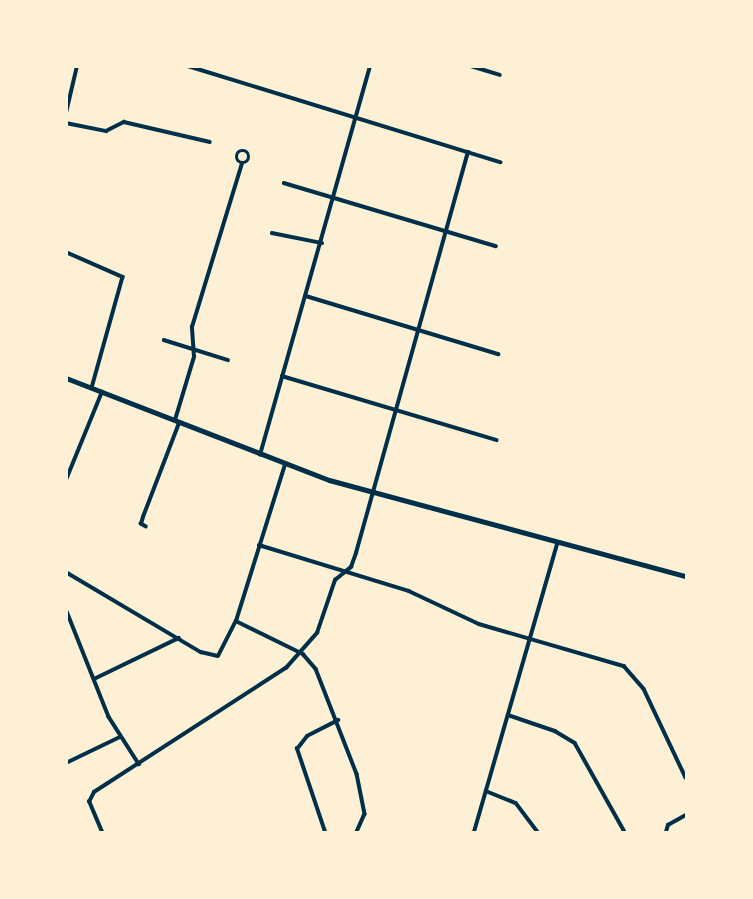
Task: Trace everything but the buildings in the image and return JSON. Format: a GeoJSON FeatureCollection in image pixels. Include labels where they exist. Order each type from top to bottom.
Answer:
{"type":"FeatureCollection","features":[{"type":"Feature","properties":{"kind":"main road"},"geometry":{"type":"LineString","coordinates":[[66,378],[285,465],[373,493],[556,544],[687,576]]}},
{"type":"Feature","properties":{"kind":"street"},"geometry":{"type":"LineString","coordinates":[[66,113],[77,66]]}},
{"type":"Feature","properties":{"kind":"street"},"geometry":{"type":"LineString","coordinates":[[188,66],[501,162]]}},
{"type":"Feature","properties":{"kind":"street"},"geometry":{"type":"LineString","coordinates":[[260,456],[370,66]]}},
{"type":"Feature","properties":{"kind":"street"},"geometry":{"type":"LineString","coordinates":[[471,66],[500,75]]}},
{"type":"Feature","properties":{"kind":"street"},"geometry":{"type":"LineString","coordinates":[[66,123],[106,131],[124,122],[210,142]]}},
{"type":"Feature","properties":{"kind":"street"},"geometry":{"type":"LineString","coordinates":[[102,832],[90,796],[286,668],[317,633],[335,580],[352,565],[420,331],[468,152]]}},
{"type":"Feature","properties":{"kind":"street"},"geometry":{"type":"LineString","coordinates":[[146,527],[141,524],[177,423],[194,350],[191,327],[242,163]]}},
{"type":"Feature","properties":{"kind":"street"},"geometry":{"type":"LineString","coordinates":[[284,183],[496,246]]}},
{"type":"Feature","properties":{"kind":"street"},"geometry":{"type":"LineString","coordinates":[[272,233],[322,243]]}},
{"type":"Feature","properties":{"kind":"street"},"geometry":{"type":"LineString","coordinates":[[66,252],[123,277],[92,388]]}},
{"type":"Feature","properties":{"kind":"street"},"geometry":{"type":"LineString","coordinates":[[306,296],[498,354]]}},
{"type":"Feature","properties":{"kind":"street"},"geometry":{"type":"LineString","coordinates":[[164,340],[228,360]]}},
{"type":"Feature","properties":{"kind":"street"},"geometry":{"type":"LineString","coordinates":[[282,376],[497,440]]}},
{"type":"Feature","properties":{"kind":"street"},"geometry":{"type":"LineString","coordinates":[[66,480],[102,392]]}},
{"type":"Feature","properties":{"kind":"street"},"geometry":{"type":"LineString","coordinates":[[66,572],[179,638],[218,656],[236,621],[285,465]]}},
{"type":"Feature","properties":{"kind":"street"},"geometry":{"type":"LineString","coordinates":[[474,832],[556,544]]}},
{"type":"Feature","properties":{"kind":"street"},"geometry":{"type":"LineString","coordinates":[[259,545],[409,591],[467,619],[629,669],[644,689],[687,778]]}},
{"type":"Feature","properties":{"kind":"street"},"geometry":{"type":"LineString","coordinates":[[66,609],[120,737],[139,764]]}},
{"type":"Feature","properties":{"kind":"street"},"geometry":{"type":"LineString","coordinates":[[236,621],[300,652],[316,668],[338,719],[364,810],[357,832]]}},
{"type":"Feature","properties":{"kind":"street"},"geometry":{"type":"LineString","coordinates":[[94,680],[179,638]]}},
{"type":"Feature","properties":{"kind":"street"},"geometry":{"type":"LineString","coordinates":[[508,715],[555,730],[575,743],[625,832]]}},
{"type":"Feature","properties":{"kind":"street"},"geometry":{"type":"LineString","coordinates":[[326,832],[297,749],[307,736],[338,719]]}},
{"type":"Feature","properties":{"kind":"street"},"geometry":{"type":"LineString","coordinates":[[66,763],[120,737]]}},
{"type":"Feature","properties":{"kind":"street"},"geometry":{"type":"LineString","coordinates":[[486,791],[516,803],[538,832]]}},
{"type":"Feature","properties":{"kind":"street"},"geometry":{"type":"LineString","coordinates":[[666,832],[668,825],[687,815]]}}]}
